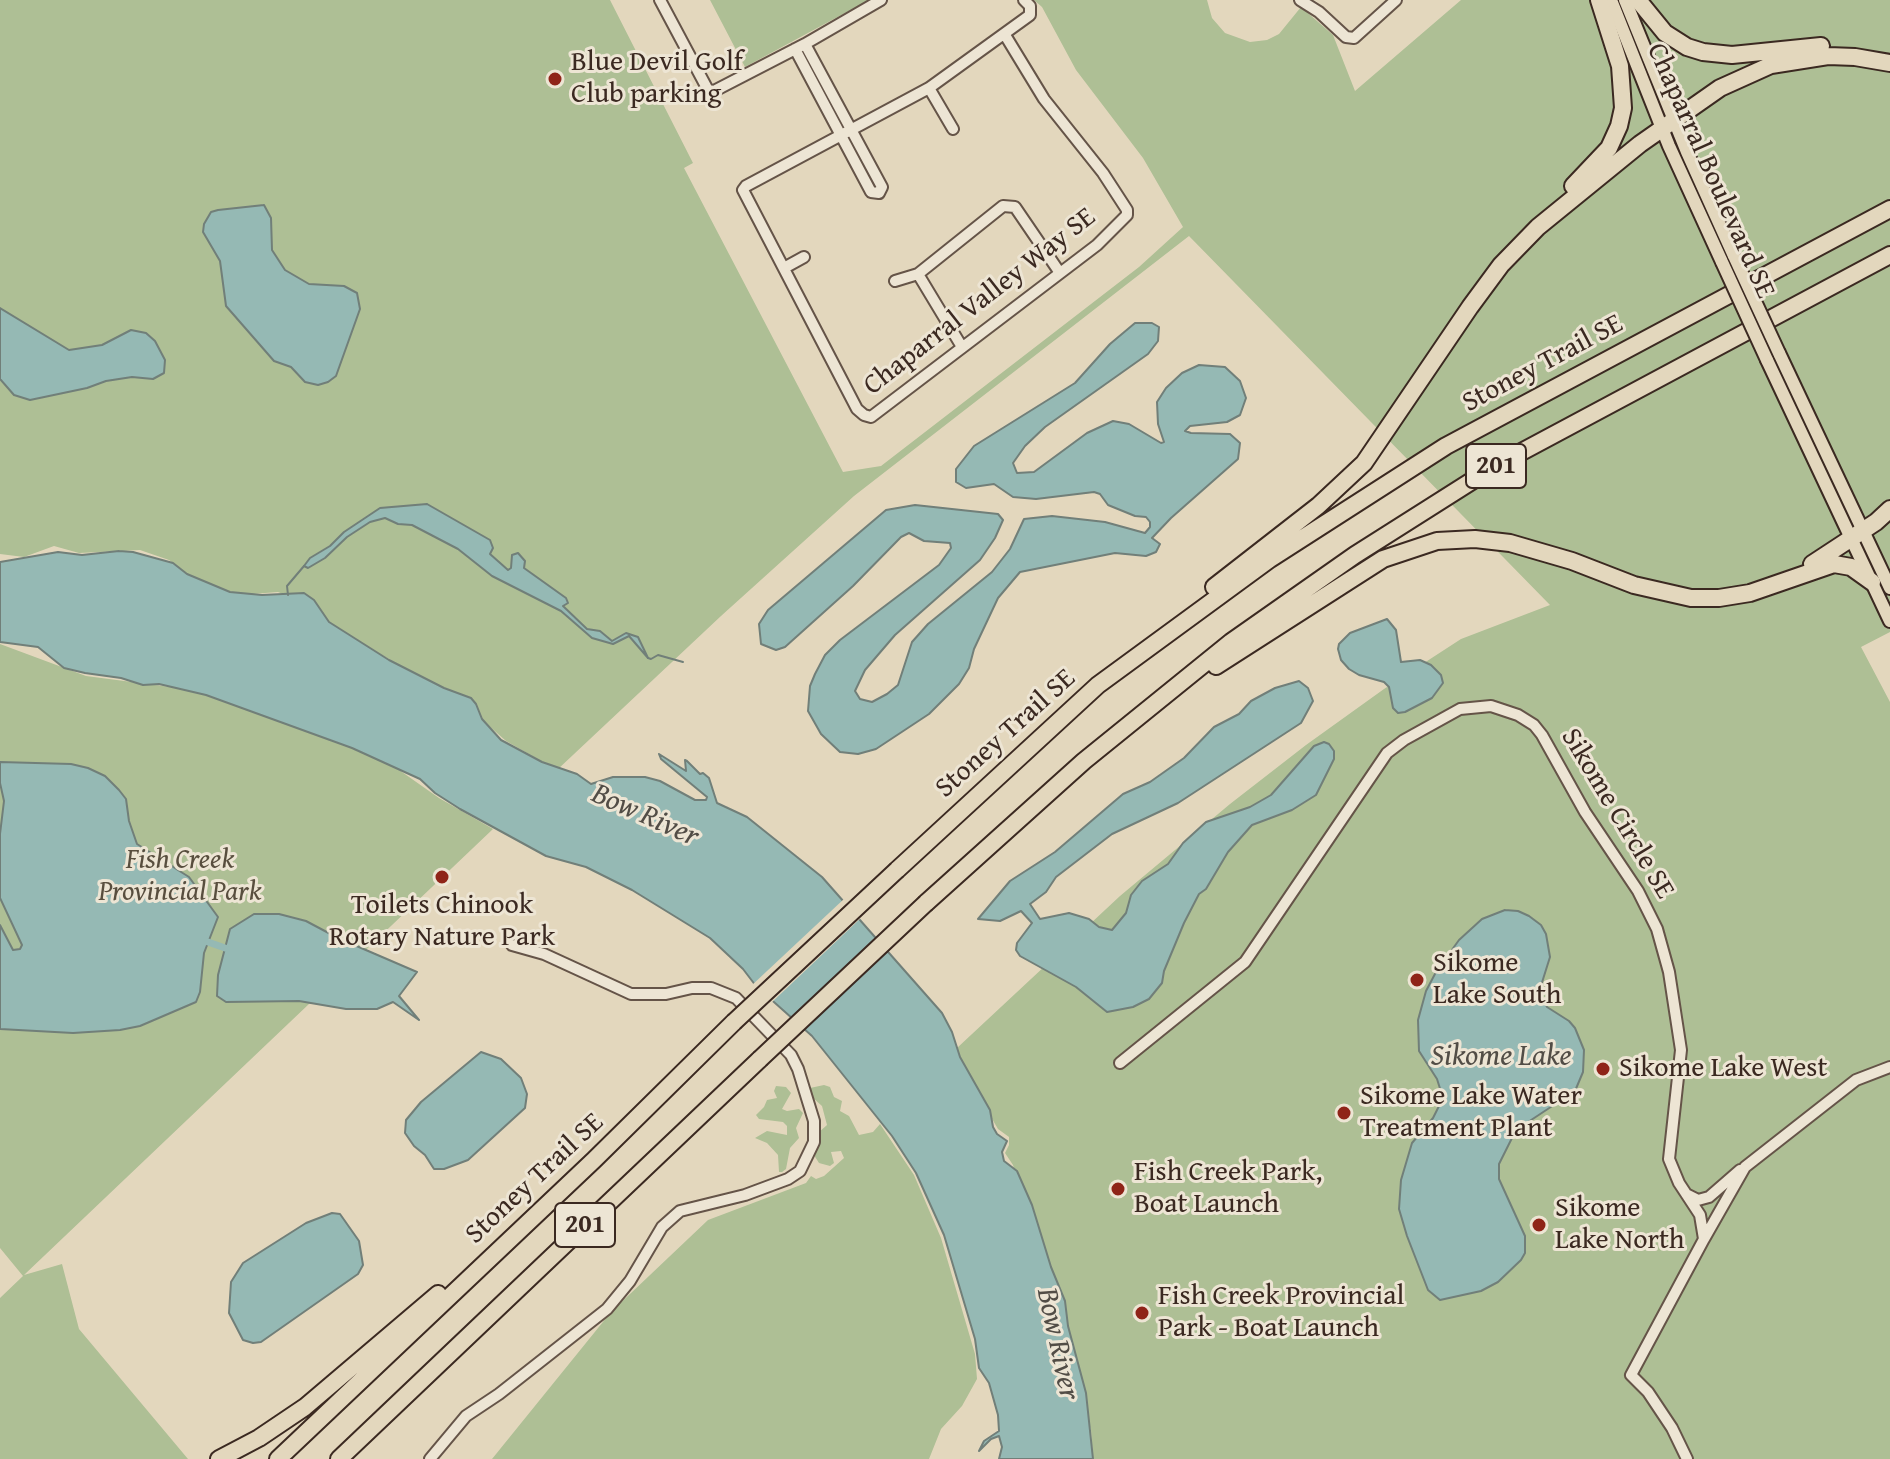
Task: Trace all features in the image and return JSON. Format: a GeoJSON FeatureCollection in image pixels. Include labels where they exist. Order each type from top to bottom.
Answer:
{"type":"FeatureCollection","features":[{"type":"Feature","properties":{"kind":"highway"},"geometry":{"type":"LineString","coordinates":[[1098,685],[1191,605],[1318,506],[1356,472],[1378,446],[1486,280],[1517,239],[1609,148],[1623,108],[1622,78],[1599,0]]}},
{"type":"Feature","properties":{"kind":"highway"},"geometry":{"type":"LineString","coordinates":[[1638,0],[1665,33],[1687,47],[1703,52],[1741,55],[1818,46],[1857,49],[1890,57]]}},
{"type":"Feature","properties":{"kind":"highway"},"geometry":{"type":"LineString","coordinates":[[1470,307],[1501,265],[1538,227],[1668,124],[1736,79],[1780,62],[1828,56],[1890,63]]}},
{"type":"Feature","properties":{"kind":"highway","name":"Stoney Trail SE"},"geometry":{"type":"LineString","coordinates":[[278,1459],[594,1160],[734,1022],[1098,685],[1270,559],[1446,446],[1890,209]]}},
{"type":"Feature","properties":{"kind":"highway","name":"201"},"geometry":{"type":"LineString","coordinates":[[339,1459],[1006,828],[1132,722],[1261,620],[1429,506],[1557,432],[1890,255]]}},
{"type":"Feature","properties":{"kind":"highway"},"geometry":{"type":"LineString","coordinates":[[1787,580],[1857,535],[1890,509]]}},
{"type":"Feature","properties":{"kind":"highway"},"geometry":{"type":"LineString","coordinates":[[1132,722],[1361,572],[1399,553],[1437,541],[1475,539],[1510,543],[1572,561],[1634,585],[1681,597],[1740,595],[1837,564],[1851,567],[1872,582]]}},
{"type":"Feature","properties":{"kind":"highway"},"geometry":{"type":"LineString","coordinates":[[219,1459],[259,1438],[305,1407],[422,1307],[518,1231]]}},
{"type":"Feature","properties":{"kind":"highway"},"geometry":{"type":"LineString","coordinates":[[353,1459],[410,1392]]}},
{"type":"Feature","properties":{"kind":"main road","name":"Chaparral Boulevard SE"},"geometry":{"type":"LineString","coordinates":[[1611,0],[1779,353],[1857,535]]}},
{"type":"Feature","properties":{"kind":"main road","name":"Chaparral Boulevard SE"},"geometry":{"type":"LineString","coordinates":[[1625,0],[1668,124],[1722,262],[1767,360],[1857,535]]}},
{"type":"Feature","properties":{"kind":"main road"},"geometry":{"type":"LineString","coordinates":[[1857,535],[1872,582],[1890,621]]}},
{"type":"Feature","properties":{"kind":"main road"},"geometry":{"type":"LineString","coordinates":[[1857,535],[1890,588]]}},
{"type":"Feature","properties":{"kind":"street"},"geometry":{"type":"LineString","coordinates":[[660,0],[708,90],[714,91],[881,0]]}},
{"type":"Feature","properties":{"kind":"street","name":"Chaparral Valley Way SE"},"geometry":{"type":"LineString","coordinates":[[1005,35],[1044,99],[1103,173],[1127,210],[1124,219],[1060,273],[871,417],[864,415],[857,409],[743,190],[929,88],[1030,15],[1024,0]]}},
{"type":"Feature","properties":{"kind":"street"},"geometry":{"type":"LineString","coordinates":[[1300,0],[1319,12],[1346,37],[1354,38],[1396,0]]}},
{"type":"Feature","properties":{"kind":"street"},"geometry":{"type":"LineString","coordinates":[[800,46],[852,131],[882,187],[879,193],[871,192],[841,137],[800,46]]}},
{"type":"Feature","properties":{"kind":"street"},"geometry":{"type":"LineString","coordinates":[[929,88],[953,129]]}},
{"type":"Feature","properties":{"kind":"street"},"geometry":{"type":"LineString","coordinates":[[895,281],[918,274],[1003,206],[1015,207],[1060,273]]}},
{"type":"Feature","properties":{"kind":"street"},"geometry":{"type":"LineString","coordinates":[[784,268],[804,257]]}},
{"type":"Feature","properties":{"kind":"street"},"geometry":{"type":"LineString","coordinates":[[918,274],[962,347]]}},
{"type":"Feature","properties":{"kind":"street","name":"Sikome Circle SE"},"geometry":{"type":"LineString","coordinates":[[1120,1063],[1245,962],[1387,753],[1460,709],[1491,706],[1518,715],[1534,725],[1542,735],[1585,812],[1638,891],[1657,929],[1669,972],[1681,1050],[1669,1159],[1700,1217],[1704,1239]]}},
{"type":"Feature","properties":{"kind":"street"},"geometry":{"type":"LineString","coordinates":[[430,1459],[466,1416],[499,1394],[607,1309],[630,1281],[662,1227],[680,1211],[788,1179],[800,1171],[814,1142],[814,1121],[791,1055],[736,998],[711,988],[692,988],[666,994],[631,994],[544,954],[512,945]]}},
{"type":"Feature","properties":{"kind":"street"},"geometry":{"type":"LineString","coordinates":[[1685,1193],[1696,1199],[1708,1198],[1856,1080],[1890,1067]]}},
{"type":"Feature","properties":{"kind":"street"},"geometry":{"type":"LineString","coordinates":[[1687,1459],[1672,1428],[1648,1392],[1631,1375],[1745,1167]]}},
{"type":"Feature","properties":{"kind":"green space"},"geometry":{"type":"Polygon","coordinates":[[[0,0],[610,0],[693,163],[684,168],[843,472],[881,466],[1139,267],[1183,227],[1143,158],[1076,70],[1042,7],[1034,0],[1207,0],[1212,18],[1225,33],[1250,42],[1267,40],[1279,34],[1301,7],[1333,35],[1355,91],[1461,0],[1890,0],[1890,632],[1861,647],[1890,702],[1890,1459],[1093,1459],[1091,1430],[1013,1165],[1005,1153],[1009,1137],[998,1129],[967,1076],[957,1048],[1120,896],[1306,745],[1461,639],[1550,605],[1189,236],[854,496],[557,770],[506,741],[461,701],[334,627],[300,601],[278,592],[239,595],[203,586],[169,560],[140,550],[79,553],[54,546],[24,557],[0,554],[0,0]]]}},
{"type":"Feature","properties":{"kind":"green space"},"geometry":{"type":"Polygon","coordinates":[[[710,0],[869,0],[745,67],[710,0]]]}},
{"type":"Feature","properties":{"kind":"green space","name":"Fish Creek Provincial Park"},"geometry":{"type":"Polygon","coordinates":[[[0,644],[86,676],[178,688],[213,697],[364,751],[392,765],[439,798],[493,829],[24,1275],[62,1264],[79,1329],[188,1459],[0,1459],[0,1298],[23,1276],[0,1248],[0,644]]]}},
{"type":"Feature","properties":{"kind":"green space"},"geometry":{"type":"Polygon","coordinates":[[[776,1086],[786,1087],[791,1093],[782,1109],[799,1109],[803,1113],[796,1128],[799,1138],[790,1148],[786,1169],[782,1172],[779,1172],[778,1155],[767,1143],[755,1138],[767,1131],[787,1135],[787,1126],[783,1122],[759,1119],[756,1115],[767,1100],[777,1098],[774,1091],[776,1086]]]}},
{"type":"Feature","properties":{"kind":"green space"},"geometry":{"type":"Polygon","coordinates":[[[830,1087],[834,1097],[842,1101],[840,1111],[849,1116],[859,1135],[873,1132],[880,1124],[914,1175],[941,1238],[975,1354],[977,1379],[962,1406],[941,1429],[929,1459],[492,1459],[611,1312],[708,1220],[806,1183],[811,1176],[816,1179],[824,1176],[844,1158],[841,1151],[831,1152],[834,1163],[830,1166],[819,1163],[812,1152],[818,1133],[827,1125],[822,1106],[812,1097],[810,1088],[830,1087]]]}},
{"type":"Feature","properties":{"kind":"water"},"geometry":{"type":"Polygon","coordinates":[[[264,205],[271,218],[272,250],[285,270],[309,284],[344,286],[357,293],[360,309],[336,376],[328,382],[318,385],[305,382],[291,367],[274,361],[226,306],[220,261],[203,232],[204,224],[211,212],[264,205]]]}},
{"type":"Feature","properties":{"kind":"water"},"geometry":{"type":"Polygon","coordinates":[[[0,308],[69,350],[102,345],[131,330],[146,333],[155,341],[165,360],[164,373],[153,379],[132,377],[106,381],[30,400],[14,395],[0,379],[0,308]]]}},
{"type":"Feature","properties":{"kind":"water"},"geometry":{"type":"Polygon","coordinates":[[[1135,323],[1152,323],[1159,327],[1158,341],[1148,354],[1045,427],[1013,463],[1017,473],[1034,472],[1087,433],[1113,421],[1129,424],[1164,442],[1158,424],[1157,402],[1182,373],[1199,365],[1225,367],[1240,381],[1246,398],[1240,415],[1227,422],[1190,426],[1185,431],[1230,434],[1240,443],[1238,459],[1152,538],[1160,544],[1156,552],[1146,556],[1115,553],[1020,572],[998,598],[974,649],[969,668],[959,684],[929,714],[876,749],[858,754],[840,752],[821,734],[808,711],[810,686],[825,655],[840,640],[939,565],[951,548],[950,543],[924,541],[909,533],[901,537],[853,586],[785,647],[776,650],[761,644],[759,624],[768,610],[886,510],[915,505],[998,514],[1003,520],[980,560],[895,635],[865,670],[855,691],[860,699],[872,702],[898,685],[912,642],[928,624],[992,572],[1010,549],[1024,519],[1052,516],[1105,522],[1145,533],[1150,527],[1146,517],[1108,505],[1100,494],[1094,492],[1036,499],[1013,497],[994,484],[966,488],[956,482],[956,469],[974,446],[1075,383],[1110,344],[1135,323]]]}},
{"type":"Feature","properties":{"kind":"water"},"geometry":{"type":"Polygon","coordinates":[[[427,504],[490,540],[493,548],[490,554],[508,570],[512,555],[518,553],[525,561],[524,568],[566,598],[568,603],[563,606],[587,629],[600,631],[612,641],[626,633],[638,637],[648,658],[629,636],[613,644],[592,638],[561,611],[492,576],[458,549],[412,525],[398,524],[385,518],[370,522],[347,537],[325,558],[308,568],[304,566],[344,532],[380,508],[427,504]]]}},
{"type":"Feature","properties":{"kind":"water","name":"Bow River"},"geometry":{"type":"Polygon","coordinates":[[[119,551],[173,563],[187,574],[230,592],[262,595],[304,593],[314,600],[329,622],[389,660],[471,698],[482,719],[501,740],[542,762],[577,774],[591,784],[613,777],[645,777],[660,781],[695,800],[706,800],[707,797],[659,754],[686,771],[685,760],[709,778],[717,803],[747,817],[822,877],[942,1013],[960,1057],[990,1110],[993,1127],[1007,1141],[1002,1152],[1004,1161],[1017,1171],[1032,1205],[1065,1301],[1068,1326],[1086,1393],[1093,1459],[999,1459],[1002,1447],[999,1436],[979,1451],[984,1441],[999,1431],[998,1415],[989,1383],[979,1368],[975,1339],[944,1235],[916,1173],[892,1136],[812,1036],[756,986],[710,938],[632,890],[586,867],[546,856],[460,809],[420,779],[352,748],[206,695],[64,668],[38,647],[0,642],[0,562],[58,552],[82,555],[119,551]]]}},
{"type":"Feature","properties":{"kind":"water"},"geometry":{"type":"Polygon","coordinates":[[[1387,619],[1396,630],[1401,662],[1420,660],[1431,665],[1441,675],[1443,683],[1432,698],[1405,712],[1398,713],[1393,708],[1389,687],[1384,682],[1349,669],[1341,660],[1338,649],[1350,633],[1387,619]]]}},
{"type":"Feature","properties":{"kind":"water"},"geometry":{"type":"Polygon","coordinates":[[[1299,681],[1308,688],[1313,701],[1301,723],[1178,803],[1112,834],[1056,877],[1046,892],[1030,904],[1040,919],[1069,913],[1112,930],[1126,913],[1131,895],[1142,881],[1168,864],[1183,843],[1206,822],[1250,807],[1271,795],[1314,746],[1324,742],[1329,744],[1334,751],[1334,759],[1316,795],[1292,810],[1252,825],[1228,852],[1206,889],[1199,894],[1164,971],[1162,983],[1149,999],[1133,1007],[1107,1012],[1076,987],[1020,956],[1016,950],[1017,943],[1032,923],[1021,911],[1000,921],[978,919],[1010,881],[1055,852],[1123,794],[1150,782],[1184,758],[1214,727],[1239,714],[1251,701],[1275,688],[1299,681]]]}},
{"type":"Feature","properties":{"kind":"water"},"geometry":{"type":"Polygon","coordinates":[[[0,762],[71,764],[88,768],[105,776],[119,790],[126,799],[137,844],[189,877],[218,917],[204,953],[196,1002],[140,1026],[120,1030],[73,1033],[0,1029],[0,925],[13,950],[20,949],[22,945],[0,898],[0,834],[4,801],[0,762]]]}},
{"type":"Feature","properties":{"kind":"water","name":"Sikome Lake"},"geometry":{"type":"Polygon","coordinates":[[[1505,910],[1529,916],[1541,925],[1546,934],[1550,957],[1539,992],[1547,1007],[1575,1028],[1584,1050],[1583,1072],[1575,1091],[1516,1130],[1499,1164],[1499,1179],[1525,1236],[1525,1253],[1521,1260],[1498,1282],[1481,1291],[1440,1300],[1428,1290],[1399,1209],[1401,1180],[1412,1143],[1433,1118],[1443,1098],[1437,1079],[1419,1051],[1418,1020],[1426,991],[1459,940],[1482,919],[1505,910]]]}},
{"type":"Feature","properties":{"kind":"water"},"geometry":{"type":"Polygon","coordinates":[[[254,914],[279,914],[306,921],[417,972],[399,996],[419,1020],[393,1002],[377,1009],[346,1009],[299,1001],[226,1002],[217,996],[218,975],[230,929],[254,914]]]}},
{"type":"Feature","properties":{"kind":"water"},"geometry":{"type":"Polygon","coordinates":[[[481,1052],[501,1059],[521,1078],[527,1094],[525,1108],[468,1160],[444,1169],[434,1169],[405,1133],[406,1120],[421,1102],[481,1052]]]}},
{"type":"Feature","properties":{"kind":"water"},"geometry":{"type":"Polygon","coordinates":[[[332,1213],[340,1214],[359,1241],[363,1265],[358,1274],[261,1342],[243,1340],[229,1313],[231,1282],[243,1263],[306,1223],[332,1213]]]}},
{"type":"Feature","properties":{"kind":"pier"},"geometry":{"type":"Polygon","coordinates":[[[845,898],[862,917],[770,1004],[751,986],[845,898]]]}},
{"type":"Feature","properties":{"kind":"waterway"},"geometry":{"type":"LineString","coordinates":[[288,595],[287,586],[304,566]]}},
{"type":"Feature","properties":{"kind":"waterway"},"geometry":{"type":"LineString","coordinates":[[648,658],[658,655],[683,662]]}},
{"type":"Feature","properties":{"kind":"waterway"},"geometry":{"type":"LineString","coordinates":[[208,942],[225,948]]}},
{"type":"Feature","properties":{"kind":"place","name":"Blue Devil Golf Club parking"},"geometry":{"type":"Point","coordinates":[555,79]}},
{"type":"Feature","properties":{"kind":"place","name":"Toilets Chinook Rotary Nature Park"},"geometry":{"type":"Point","coordinates":[442,877]}},
{"type":"Feature","properties":{"kind":"place","name":"Sikome Lake South"},"geometry":{"type":"Point","coordinates":[1417,980]}},
{"type":"Feature","properties":{"kind":"place","name":"Sikome Lake West"},"geometry":{"type":"Point","coordinates":[1603,1069]}},
{"type":"Feature","properties":{"kind":"place","name":"Sikome Lake Water Treatment Plant"},"geometry":{"type":"Point","coordinates":[1344,1113]}},
{"type":"Feature","properties":{"kind":"place","name":"Fish Creek Park, Boat Launch"},"geometry":{"type":"Point","coordinates":[1118,1189]}},
{"type":"Feature","properties":{"kind":"place","name":"Sikome Lake North"},"geometry":{"type":"Point","coordinates":[1539,1225]}},
{"type":"Feature","properties":{"kind":"place","name":"Fish Creek Provincial Park - Boat Launch"},"geometry":{"type":"Point","coordinates":[1142,1313]}}]}
